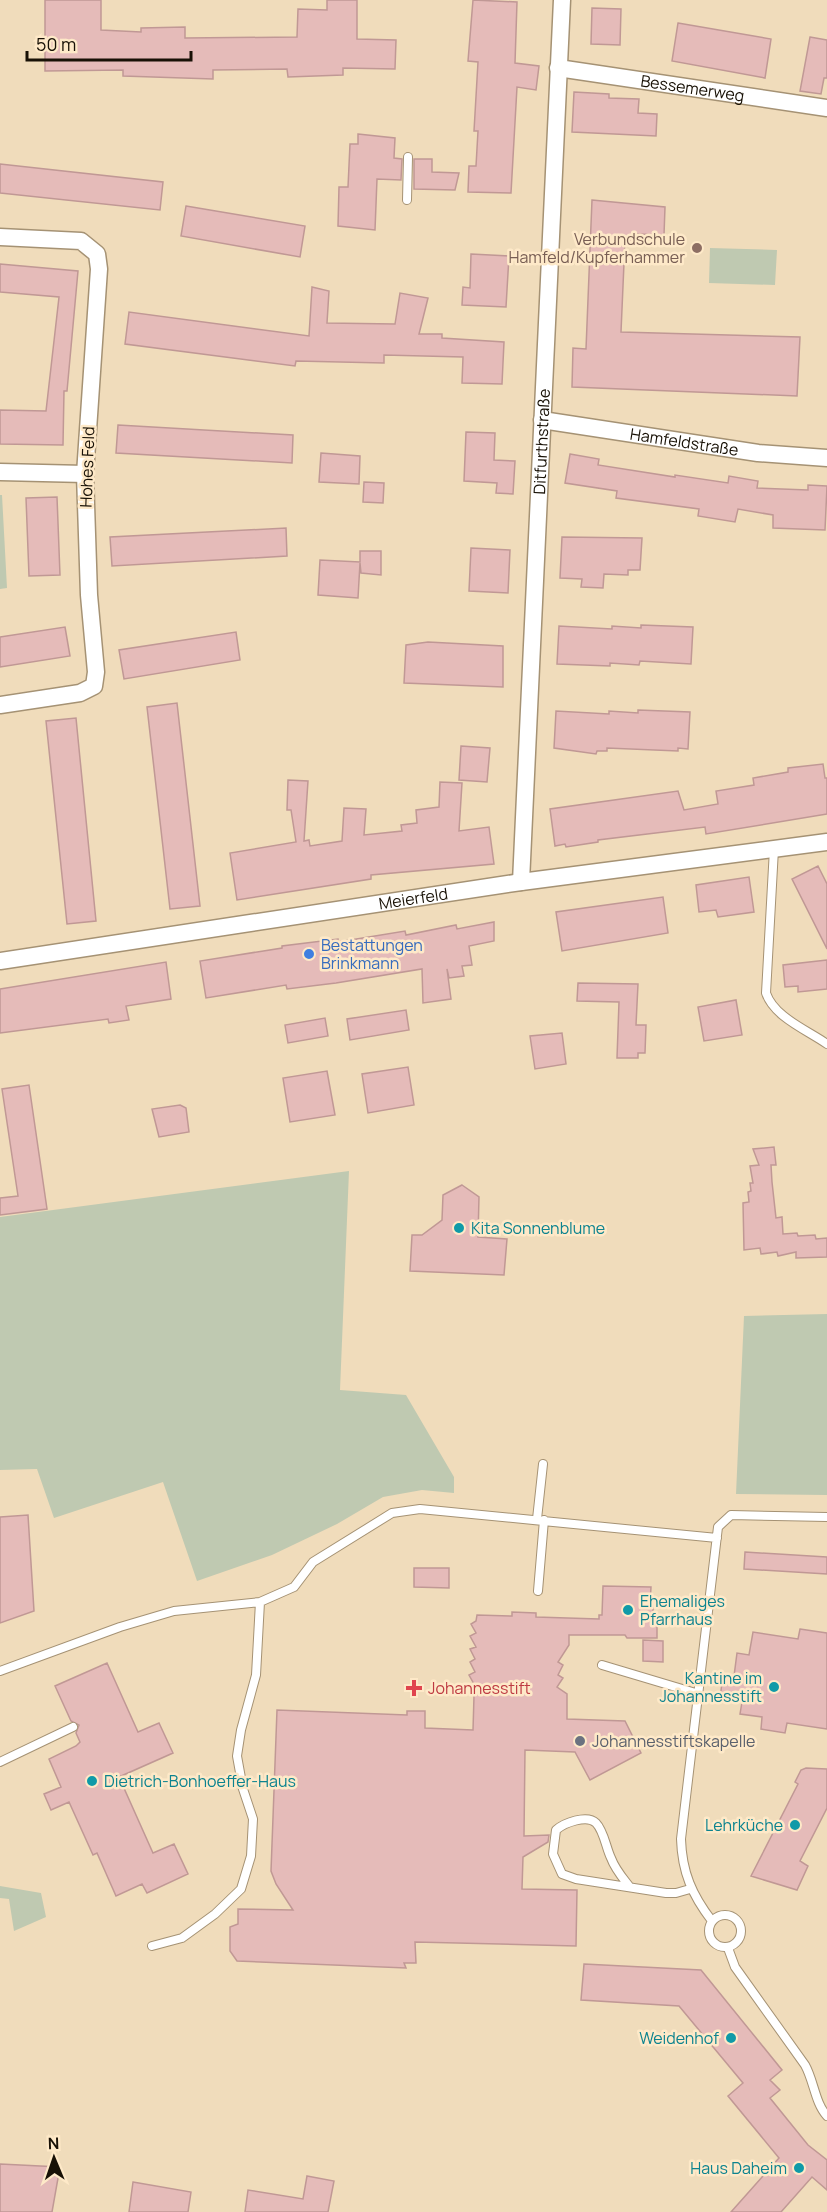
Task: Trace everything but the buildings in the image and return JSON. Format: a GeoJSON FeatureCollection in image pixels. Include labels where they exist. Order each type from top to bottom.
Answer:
{"type":"FeatureCollection","features":[{"type":"Feature","properties":{"kind":"street","name":"Ditfurthstraße"},"geometry":{"type":"LineString","coordinates":[[521,882],[562,0]]}},
{"type":"Feature","properties":{"kind":"street","name":"Bessemerweg"},"geometry":{"type":"LineString","coordinates":[[558,68],[827,108]]}},
{"type":"Feature","properties":{"kind":"street","name":"Hohes Feld"},"geometry":{"type":"LineString","coordinates":[[0,237],[81,241],[97,254],[99,269],[85,474],[89,595],[96,672],[94,686],[80,693],[0,705]]}},
{"type":"Feature","properties":{"kind":"street","name":"Hamfeldstraße"},"geometry":{"type":"LineString","coordinates":[[542,420],[758,453],[827,458]]}},
{"type":"Feature","properties":{"kind":"street"},"geometry":{"type":"LineString","coordinates":[[0,472],[85,474]]}},
{"type":"Feature","properties":{"kind":"street","name":"Meierfeld"},"geometry":{"type":"LineString","coordinates":[[0,961],[521,882],[827,842]]}},
{"type":"Feature","properties":{"kind":"lane"},"geometry":{"type":"LineString","coordinates":[[407,200],[408,157]]}},
{"type":"Feature","properties":{"kind":"lane"},"geometry":{"type":"LineString","coordinates":[[774,849],[766,993],[769,1003],[777,1011],[827,1044]]}},
{"type":"Feature","properties":{"kind":"lane"},"geometry":{"type":"LineString","coordinates":[[538,1591],[543,1464]]}},
{"type":"Feature","properties":{"kind":"lane"},"geometry":{"type":"LineString","coordinates":[[0,1671],[120,1627],[174,1611],[260,1602],[294,1587],[313,1562],[392,1513],[420,1509],[717,1538]]}},
{"type":"Feature","properties":{"kind":"lane"},"geometry":{"type":"LineString","coordinates":[[827,1517],[731,1515],[718,1527],[681,1839],[690,1889],[712,1921],[709,1932],[712,1942],[728,1948],[735,1967],[805,2065],[820,2105],[827,2116]]}},
{"type":"Feature","properties":{"kind":"lane"},"geometry":{"type":"LineString","coordinates":[[152,1946],[182,1938],[215,1914],[241,1888],[251,1856],[253,1819],[243,1789],[237,1756],[241,1730],[256,1675],[260,1602]]}},
{"type":"Feature","properties":{"kind":"lane"},"geometry":{"type":"LineString","coordinates":[[602,1665],[699,1694]]}},
{"type":"Feature","properties":{"kind":"lane"},"geometry":{"type":"LineString","coordinates":[[0,1762],[74,1727]]}},
{"type":"Feature","properties":{"kind":"lane"},"geometry":{"type":"LineString","coordinates":[[629,1886],[611,1858],[598,1825],[593,1820],[586,1819],[561,1825],[556,1830],[553,1854],[562,1874],[576,1879],[676,1893],[690,1889]]}},
{"type":"Feature","properties":{"kind":"lane"},"geometry":{"type":"LineString","coordinates":[[712,1921],[726,1915],[739,1923],[740,1938],[728,1948]]}},
{"type":"Feature","properties":{"kind":"green space"},"geometry":{"type":"Polygon","coordinates":[[[710,248],[777,250],[775,285],[709,283],[710,248]]]}},
{"type":"Feature","properties":{"kind":"green space"},"geometry":{"type":"Polygon","coordinates":[[[0,495],[2,495],[7,588],[0,589],[0,495]]]}},
{"type":"Feature","properties":{"kind":"green space"},"geometry":{"type":"Polygon","coordinates":[[[349,1171],[340,1390],[406,1395],[454,1477],[454,1493],[422,1490],[383,1497],[337,1524],[272,1555],[197,1581],[163,1482],[54,1518],[37,1469],[0,1470],[0,1217],[349,1171]]]}},
{"type":"Feature","properties":{"kind":"green space"},"geometry":{"type":"Polygon","coordinates":[[[827,1314],[827,1495],[736,1494],[744,1316],[827,1314]]]}},
{"type":"Feature","properties":{"kind":"green space"},"geometry":{"type":"Polygon","coordinates":[[[0,1886],[41,1893],[46,1917],[14,1931],[9,1899],[0,1898],[0,1886]]]}},
{"type":"Feature","properties":{"kind":"place","name":"Verbundschule Hamfeld/Kupferhammer"},"geometry":{"type":"Point","coordinates":[697,248]}},
{"type":"Feature","properties":{"kind":"place","name":"Bestattungen Brinkmann"},"geometry":{"type":"Point","coordinates":[309,954]}},
{"type":"Feature","properties":{"kind":"place","name":"Kita Sonnenblume"},"geometry":{"type":"Point","coordinates":[459,1228]}},
{"type":"Feature","properties":{"kind":"place","name":"Ehemaliges Pfarrhaus"},"geometry":{"type":"Point","coordinates":[628,1610]}},
{"type":"Feature","properties":{"kind":"place","name":"Kantine im Johannesstift"},"geometry":{"type":"Point","coordinates":[774,1687]}},
{"type":"Feature","properties":{"kind":"place","name":"Johannesstift"},"geometry":{"type":"Point","coordinates":[414,1688]}},
{"type":"Feature","properties":{"kind":"place","name":"Johannesstiftskapelle"},"geometry":{"type":"Point","coordinates":[580,1741]}},
{"type":"Feature","properties":{"kind":"place","name":"Dietrich-Bonhoeffer-Haus"},"geometry":{"type":"Point","coordinates":[92,1781]}},
{"type":"Feature","properties":{"kind":"place","name":"Lehrküche"},"geometry":{"type":"Point","coordinates":[795,1825]}},
{"type":"Feature","properties":{"kind":"place","name":"Weidenhof"},"geometry":{"type":"Point","coordinates":[731,2038]}},
{"type":"Feature","properties":{"kind":"place","name":"Haus Daheim"},"geometry":{"type":"Point","coordinates":[799,2168]}}]}
